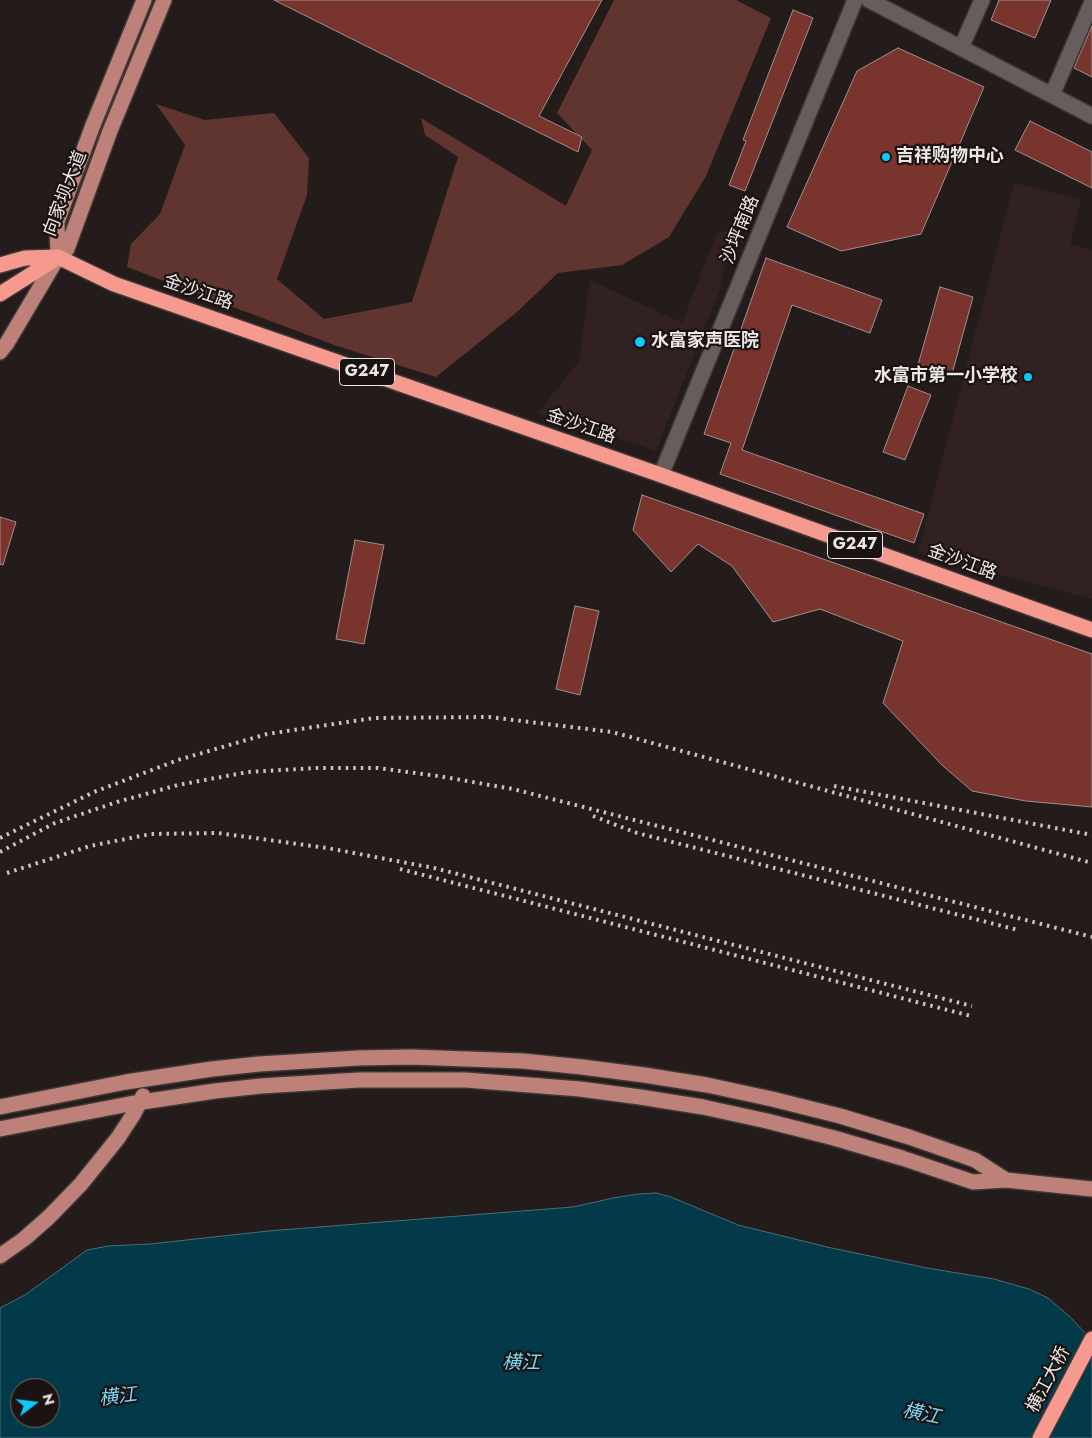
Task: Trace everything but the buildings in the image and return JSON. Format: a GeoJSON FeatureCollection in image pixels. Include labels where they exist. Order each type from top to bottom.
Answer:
{"type":"FeatureCollection","features":[{"type":"Feature","properties":{"kind":"highway","name":"G247"},"geometry":{"type":"LineString","coordinates":[[0,265],[25,258],[58,257]]}},
{"type":"Feature","properties":{"kind":"highway","name":"金沙江路"},"geometry":{"type":"LineString","coordinates":[[58,257],[114,284],[619,460],[1092,630]]}},
{"type":"Feature","properties":{"kind":"highway"},"geometry":{"type":"LineString","coordinates":[[0,294],[58,257]]}},
{"type":"Feature","properties":{"kind":"highway","name":"横江大桥"},"geometry":{"type":"LineString","coordinates":[[1040,1438],[1092,1339]]}},
{"type":"Feature","properties":{"kind":"main road","name":"向家坝大道"},"geometry":{"type":"LineString","coordinates":[[58,257],[57,222],[93,125],[144,0]]}},
{"type":"Feature","properties":{"kind":"main road","name":"向家坝大道"},"geometry":{"type":"LineString","coordinates":[[58,257],[67,249],[110,131],[164,0]]}},
{"type":"Feature","properties":{"kind":"main road"},"geometry":{"type":"LineString","coordinates":[[0,352],[58,257]]}},
{"type":"Feature","properties":{"kind":"main road"},"geometry":{"type":"LineString","coordinates":[[0,1106],[153,1077],[259,1064],[358,1058],[466,1058],[523,1061],[644,1075],[707,1085],[772,1099],[840,1116],[909,1137],[974,1160],[1006,1180]]}},
{"type":"Feature","properties":{"kind":"main road"},"geometry":{"type":"LineString","coordinates":[[0,1256],[36,1228],[71,1195],[100,1161],[137,1108],[153,1077]]}},
{"type":"Feature","properties":{"kind":"main road"},"geometry":{"type":"LineString","coordinates":[[0,1130],[90,1111],[137,1108],[243,1088],[334,1081],[466,1080],[580,1089],[703,1108],[767,1121],[834,1138],[973,1182],[1006,1180],[1092,1189]]}},
{"type":"Feature","properties":{"kind":"street","name":"沙坪南路"},"geometry":{"type":"LineString","coordinates":[[661,475],[855,0]]}},
{"type":"Feature","properties":{"kind":"street"},"geometry":{"type":"LineString","coordinates":[[869,0],[1092,116]]}},
{"type":"Feature","properties":{"kind":"street"},"geometry":{"type":"LineString","coordinates":[[960,48],[982,0]]}},
{"type":"Feature","properties":{"kind":"street"},"geometry":{"type":"LineString","coordinates":[[1052,95],[1092,2]]}},
{"type":"Feature","properties":{"kind":"shaded area"},"geometry":{"type":"Polygon","coordinates":[[[614,0],[736,0],[771,18],[706,176],[669,237],[622,265],[558,273],[517,312],[436,377],[334,345],[127,267],[131,244],[160,214],[185,145],[156,104],[205,120],[274,113],[309,158],[307,195],[277,279],[324,319],[412,302],[458,157],[425,135],[421,118],[566,206],[592,150],[557,113],[614,0]]]}},
{"type":"Feature","properties":{"kind":"shaded area","name":"水富市第一小学校"},"geometry":{"type":"Polygon","coordinates":[[[1014,183],[1081,200],[1070,244],[1092,250],[1092,599],[918,553],[1014,183]]]}},
{"type":"Feature","properties":{"kind":"shaded area","name":"水富家声医院"},"geometry":{"type":"Polygon","coordinates":[[[734,229],[719,291],[656,451],[538,413],[579,361],[590,280],[682,323],[717,233],[734,229]]]}},
{"type":"Feature","properties":{"kind":"water","name":"横江"},"geometry":{"type":"Polygon","coordinates":[[[656,1193],[671,1197],[738,1225],[827,1247],[927,1268],[994,1279],[1029,1289],[1048,1298],[1092,1340],[1092,1438],[0,1438],[0,1308],[25,1295],[87,1250],[108,1246],[150,1244],[268,1231],[573,1207],[613,1198],[656,1193]]]}},
{"type":"Feature","properties":{"kind":"railway"},"geometry":{"type":"LineString","coordinates":[[0,838],[94,792],[178,760],[267,734],[374,718],[489,717],[612,732],[1092,863]]}},
{"type":"Feature","properties":{"kind":"railway"},"geometry":{"type":"LineString","coordinates":[[0,852],[55,823],[117,802],[178,785],[248,772],[317,768],[378,768],[513,789],[1092,937]]}},
{"type":"Feature","properties":{"kind":"railway"},"geometry":{"type":"LineString","coordinates":[[834,786],[1092,835]]}},
{"type":"Feature","properties":{"kind":"railway"},"geometry":{"type":"LineString","coordinates":[[593,816],[637,833],[1018,930]]}},
{"type":"Feature","properties":{"kind":"railway"},"geometry":{"type":"LineString","coordinates":[[7,873],[90,846],[151,834],[218,833],[327,848],[434,868],[972,1006]]}},
{"type":"Feature","properties":{"kind":"railway"},"geometry":{"type":"LineString","coordinates":[[400,869],[971,1016]]}},
{"type":"Feature","properties":{"kind":"place","name":"吉祥购物中心"},"geometry":{"type":"Point","coordinates":[886,157]}},
{"type":"Feature","properties":{"kind":"place","name":"水富家声医院"},"geometry":{"type":"Point","coordinates":[640,342]}},
{"type":"Feature","properties":{"kind":"place","name":"水富市第一小学校"},"geometry":{"type":"Point","coordinates":[1028,377]}}]}
